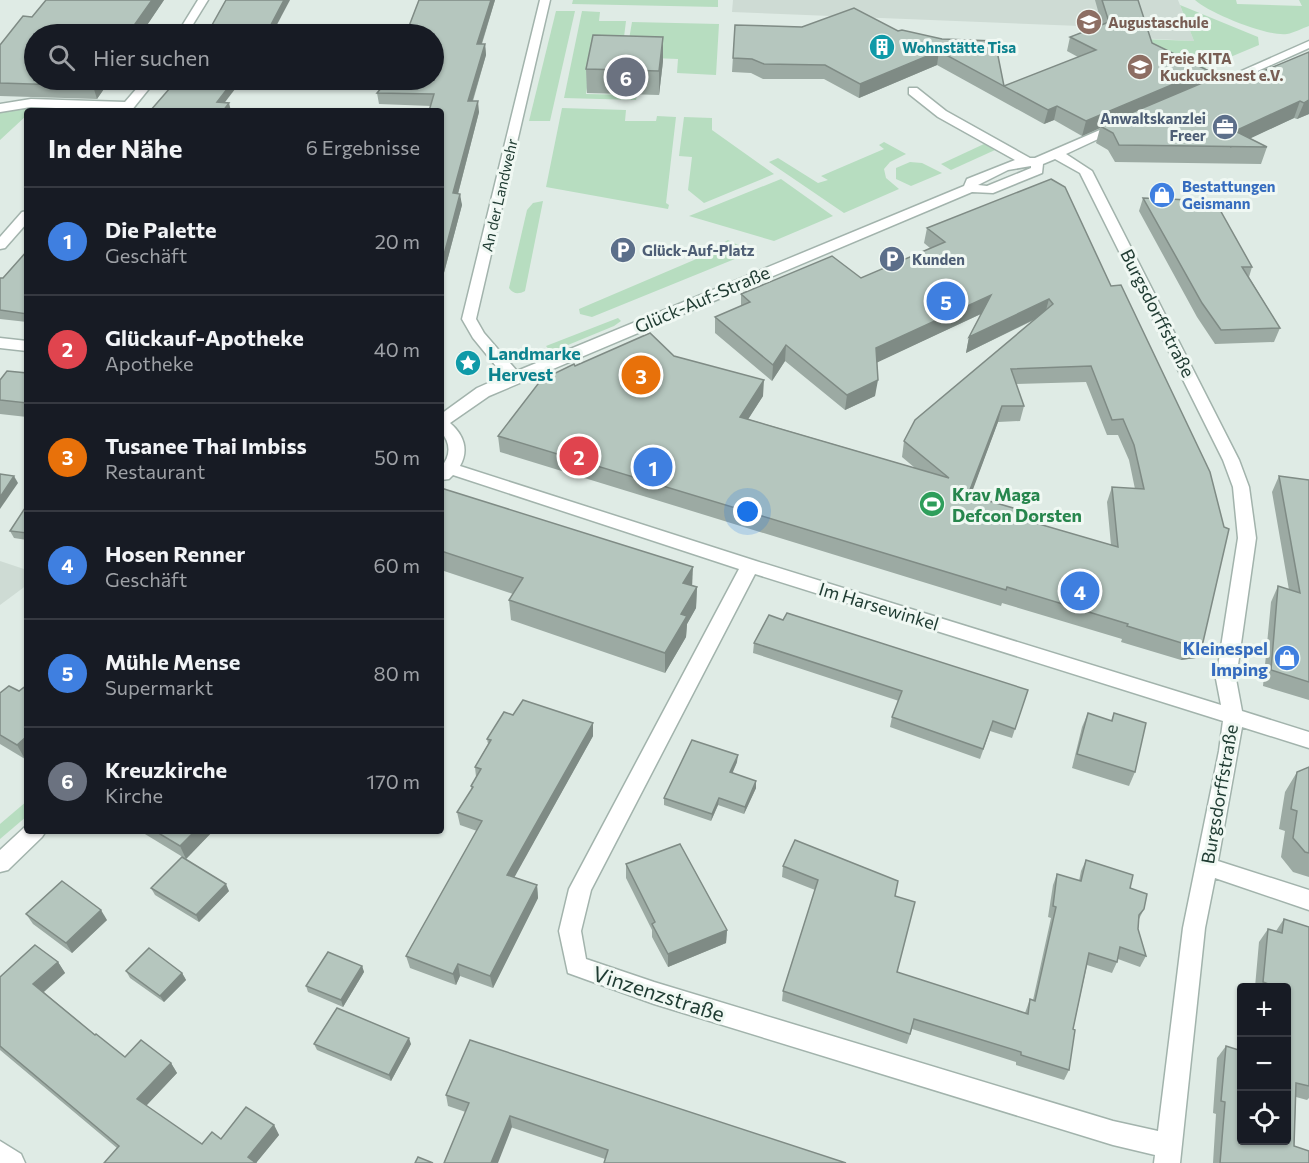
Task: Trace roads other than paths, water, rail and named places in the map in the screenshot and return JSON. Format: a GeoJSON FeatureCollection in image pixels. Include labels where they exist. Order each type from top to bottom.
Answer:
{"type":"FeatureCollection","features":[{"type":"Feature","properties":{"kind":"street"},"geometry":{"type":"LineString","coordinates":[[188,24],[203,0]]}},
{"type":"Feature","properties":{"kind":"street","name":"An der Landwehr"},"geometry":{"type":"LineString","coordinates":[[514,378],[478,335],[469,319],[545,0]]}},
{"type":"Feature","properties":{"kind":"street"},"geometry":{"type":"LineString","coordinates":[[1194,94],[1309,44]]}},
{"type":"Feature","properties":{"kind":"street"},"geometry":{"type":"LineString","coordinates":[[127,108],[142,90]]}},
{"type":"Feature","properties":{"kind":"street"},"geometry":{"type":"LineString","coordinates":[[913,91],[942,114],[1031,161]]}},
{"type":"Feature","properties":{"kind":"street"},"geometry":{"type":"LineString","coordinates":[[0,108],[31,103],[110,108]]}},
{"type":"Feature","properties":{"kind":"street","name":"Glück-Auf-Straße"},"geometry":{"type":"LineString","coordinates":[[444,421],[483,392],[514,378],[970,188],[988,190],[1037,170],[1031,161],[1056,154],[1130,122]]}},
{"type":"Feature","properties":{"kind":"street","name":"Burgsdorffstraße"},"geometry":{"type":"LineString","coordinates":[[1056,154],[1085,171],[1201,397],[1231,460],[1241,487],[1247,538],[1226,679],[1233,716],[1229,751],[1194,928],[1168,1154]]}},
{"type":"Feature","properties":{"kind":"street"},"geometry":{"type":"LineString","coordinates":[[0,245],[24,219]]}},
{"type":"Feature","properties":{"kind":"street"},"geometry":{"type":"LineString","coordinates":[[0,343],[24,346]]}},
{"type":"Feature","properties":{"kind":"street"},"geometry":{"type":"LineString","coordinates":[[444,425],[457,439],[459,449],[457,459],[446,473]]}},
{"type":"Feature","properties":{"kind":"street","name":"Im Harsewinkel"},"geometry":{"type":"LineString","coordinates":[[446,473],[1309,740]]}},
{"type":"Feature","properties":{"kind":"street","name":"Vinzenzstraße"},"geometry":{"type":"LineString","coordinates":[[750,566],[580,889],[570,931],[576,966],[654,993],[1113,1132],[1168,1154]]}},
{"type":"Feature","properties":{"kind":"street"},"geometry":{"type":"LineString","coordinates":[[0,863],[32,834]]}},
{"type":"Feature","properties":{"kind":"street"},"geometry":{"type":"LineString","coordinates":[[1206,866],[1309,900]]}},
{"type":"Feature","properties":{"kind":"street"},"geometry":{"type":"LineString","coordinates":[[0,1153],[12,1163]]}},
{"type":"Feature","properties":{"kind":"place","name":"Augustaschule"},"geometry":{"type":"Point","coordinates":[1089,22]}},
{"type":"Feature","properties":{"kind":"place","name":"Wohnstätte Tisa"},"geometry":{"type":"Point","coordinates":[882,47]}},
{"type":"Feature","properties":{"kind":"place","name":"Freie KITA Kuckucksnest e.V."},"geometry":{"type":"Point","coordinates":[1140,67]}},
{"type":"Feature","properties":{"kind":"place","name":"Kreuzkirche"},"geometry":{"type":"Point","coordinates":[626,77]}},
{"type":"Feature","properties":{"kind":"place","name":"Anwaltskanzlei Freer"},"geometry":{"type":"Point","coordinates":[1225,127]}},
{"type":"Feature","properties":{"kind":"place","name":"Bestattungen Geismann"},"geometry":{"type":"Point","coordinates":[1162,195]}},
{"type":"Feature","properties":{"kind":"place","name":"Glück-Auf-Platz"},"geometry":{"type":"Point","coordinates":[623,250]}},
{"type":"Feature","properties":{"kind":"place","name":"Kunden"},"geometry":{"type":"Point","coordinates":[892,259]}},
{"type":"Feature","properties":{"kind":"place","name":"Mühle Mense"},"geometry":{"type":"Point","coordinates":[946,301]}},
{"type":"Feature","properties":{"kind":"place","name":"Landmarke Hervest"},"geometry":{"type":"Point","coordinates":[468,363]}},
{"type":"Feature","properties":{"kind":"place","name":"Tusanee Thai Imbiss"},"geometry":{"type":"Point","coordinates":[641,375]}},
{"type":"Feature","properties":{"kind":"place","name":"Glückauf-Apotheke"},"geometry":{"type":"Point","coordinates":[579,456]}},
{"type":"Feature","properties":{"kind":"place","name":"Die Palette"},"geometry":{"type":"Point","coordinates":[653,467]}},
{"type":"Feature","properties":{"kind":"place","name":"Krav Maga Defcon Dorsten"},"geometry":{"type":"Point","coordinates":[932,504]}},
{"type":"Feature","properties":{"kind":"place","name":"Hosen Renner"},"geometry":{"type":"Point","coordinates":[1080,591]}},
{"type":"Feature","properties":{"kind":"place","name":"Kleinespel Imping"},"geometry":{"type":"Point","coordinates":[1287,658]}}]}
